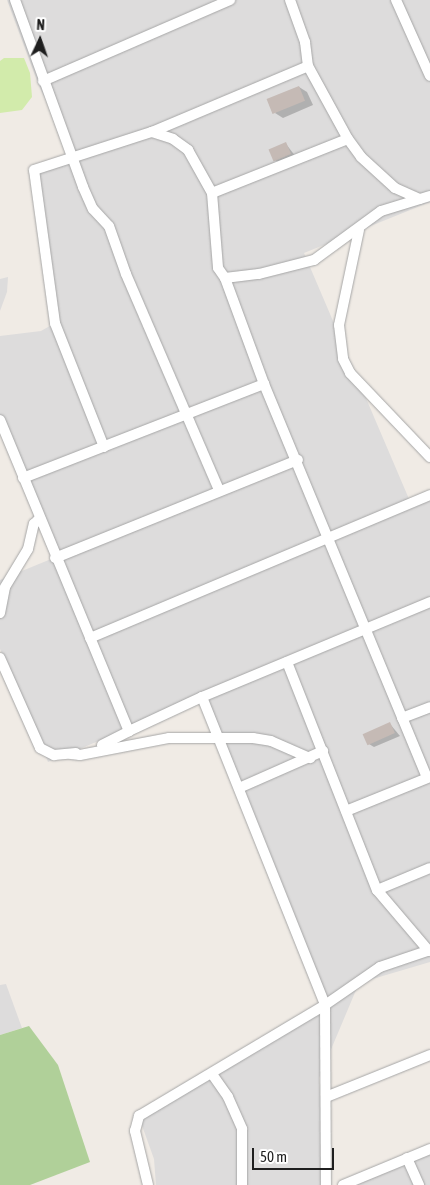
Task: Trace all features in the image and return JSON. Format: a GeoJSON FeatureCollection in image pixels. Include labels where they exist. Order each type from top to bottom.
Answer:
{"type":"FeatureCollection","features":[{"type":"Feature","properties":{"kind":"street"},"geometry":{"type":"LineString","coordinates":[[15,0],[43,81],[93,209],[110,226],[126,274],[185,415],[220,490]]}},
{"type":"Feature","properties":{"kind":"street"},"geometry":{"type":"LineString","coordinates":[[43,81],[230,0]]}},
{"type":"Feature","properties":{"kind":"street"},"geometry":{"type":"LineString","coordinates":[[290,0],[305,42],[308,66],[348,139],[367,163],[395,188],[425,197]]}},
{"type":"Feature","properties":{"kind":"street"},"geometry":{"type":"LineString","coordinates":[[396,0],[430,76]]}},
{"type":"Feature","properties":{"kind":"street"},"geometry":{"type":"LineString","coordinates":[[104,447],[55,323],[34,170],[75,159],[152,132],[308,66]]}},
{"type":"Feature","properties":{"kind":"street"},"geometry":{"type":"LineString","coordinates":[[152,132],[173,139],[188,150],[212,193],[218,268],[225,278],[264,384],[298,460],[365,629],[429,778],[346,811]]}},
{"type":"Feature","properties":{"kind":"street"},"geometry":{"type":"LineString","coordinates":[[212,193],[348,139]]}},
{"type":"Feature","properties":{"kind":"street"},"geometry":{"type":"LineString","coordinates":[[225,278],[259,274],[314,260],[359,230],[380,211],[425,197]]}},
{"type":"Feature","properties":{"kind":"street"},"geometry":{"type":"LineString","coordinates":[[359,230],[339,324],[343,359],[350,373],[430,457]]}},
{"type":"Feature","properties":{"kind":"street"},"geometry":{"type":"LineString","coordinates":[[23,478],[264,384]]}},
{"type":"Feature","properties":{"kind":"street"},"geometry":{"type":"LineString","coordinates":[[0,420],[39,519],[129,731]]}},
{"type":"Feature","properties":{"kind":"street"},"geometry":{"type":"LineString","coordinates":[[56,558],[298,460]]}},
{"type":"Feature","properties":{"kind":"street"},"geometry":{"type":"LineString","coordinates":[[90,638],[429,497]]}},
{"type":"Feature","properties":{"kind":"street"},"geometry":{"type":"LineString","coordinates":[[0,613],[5,588],[28,549],[34,524],[39,519]]}},
{"type":"Feature","properties":{"kind":"street"},"geometry":{"type":"LineString","coordinates":[[0,658],[40,748],[54,755],[71,754],[95,748],[202,697],[430,602]]}},
{"type":"Feature","properties":{"kind":"street"},"geometry":{"type":"LineString","coordinates":[[148,1185],[134,1131],[139,1116],[325,1005],[380,967],[429,950],[377,890],[287,662]]}},
{"type":"Feature","properties":{"kind":"street"},"geometry":{"type":"LineString","coordinates":[[202,697],[325,1005],[326,1185]]}},
{"type":"Feature","properties":{"kind":"street"},"geometry":{"type":"LineString","coordinates":[[402,718],[430,707]]}},
{"type":"Feature","properties":{"kind":"street"},"geometry":{"type":"LineString","coordinates":[[71,754],[80,756],[169,738],[219,738],[272,741],[310,758]]}},
{"type":"Feature","properties":{"kind":"street"},"geometry":{"type":"LineString","coordinates":[[239,788],[323,751]]}},
{"type":"Feature","properties":{"kind":"street"},"geometry":{"type":"LineString","coordinates":[[377,890],[430,868]]}},
{"type":"Feature","properties":{"kind":"street"},"geometry":{"type":"LineString","coordinates":[[326,1097],[430,1055]]}},
{"type":"Feature","properties":{"kind":"street"},"geometry":{"type":"LineString","coordinates":[[212,1074],[228,1097],[242,1129],[242,1185]]}},
{"type":"Feature","properties":{"kind":"street"},"geometry":{"type":"LineString","coordinates":[[343,1185],[430,1149]]}},
{"type":"Feature","properties":{"kind":"street"},"geometry":{"type":"LineString","coordinates":[[408,1158],[418,1185]]}},
{"type":"Feature","properties":{"kind":"shaded area"},"geometry":{"type":"Polygon","coordinates":[[[7,0],[430,0],[430,202],[304,253],[412,506],[430,499],[430,962],[359,983],[319,1078],[326,1185],[156,1185],[154,1159],[140,1120],[325,1005],[202,698],[48,762],[0,649],[0,580],[56,557],[0,424],[0,336],[41,331],[55,323],[39,170],[75,159],[39,86],[7,0]]]}},
{"type":"Feature","properties":{"kind":"shaded area"},"geometry":{"type":"Polygon","coordinates":[[[8,277],[7,292],[0,311],[0,279],[8,277]]]}},
{"type":"Feature","properties":{"kind":"shaded area"},"geometry":{"type":"Polygon","coordinates":[[[6,984],[22,1028],[0,1035],[0,985],[6,984]]]}},
{"type":"Feature","properties":{"kind":"shaded area"},"geometry":{"type":"Polygon","coordinates":[[[430,1149],[430,1185],[342,1185],[430,1149]]]}},
{"type":"Feature","properties":{"kind":"green space"},"geometry":{"type":"Polygon","coordinates":[[[4,58],[24,58],[30,73],[32,97],[22,110],[0,113],[0,61],[4,58]]]}},
{"type":"Feature","properties":{"kind":"green space"},"geometry":{"type":"Polygon","coordinates":[[[29,1026],[58,1065],[90,1162],[30,1185],[0,1185],[0,1035],[29,1026]]]}},
{"type":"Feature","properties":{"kind":"building"},"geometry":{"type":"Polygon","coordinates":[[[299,86],[305,101],[273,114],[267,99],[299,86]]]}},
{"type":"Feature","properties":{"kind":"building"},"geometry":{"type":"Polygon","coordinates":[[[286,142],[291,154],[274,161],[269,149],[286,142]]]}},
{"type":"Feature","properties":{"kind":"building"},"geometry":{"type":"Polygon","coordinates":[[[390,722],[395,733],[367,745],[363,734],[390,722]]]}}]}
